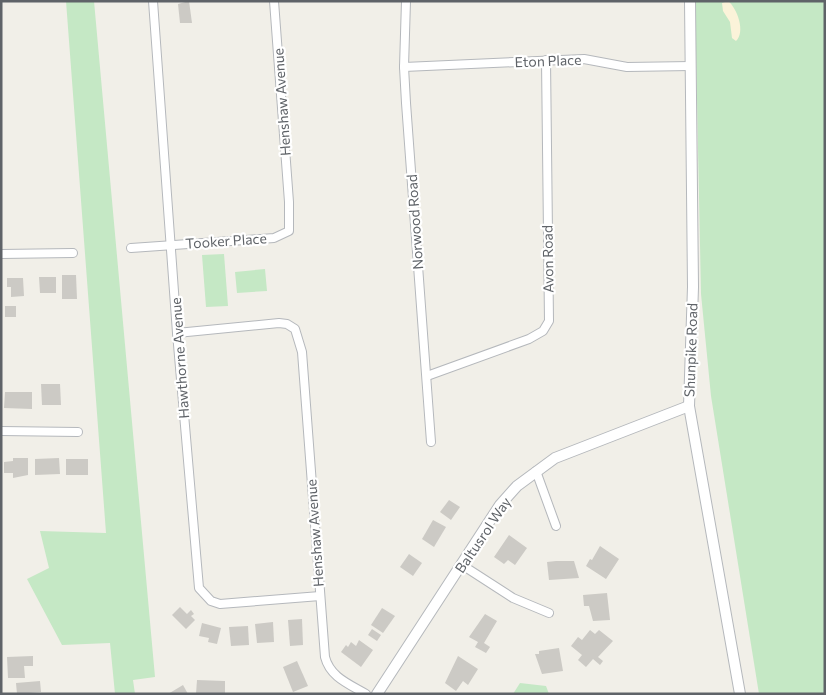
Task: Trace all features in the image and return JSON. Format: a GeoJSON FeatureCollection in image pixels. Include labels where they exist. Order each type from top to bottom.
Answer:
{"type":"FeatureCollection","features":[{"type":"Feature","properties":{"kind":"street","name":"Hawthorne Avenue"},"geometry":{"type":"LineString","coordinates":[[154,1],[177,333],[199,588],[204,596],[220,604],[320,596]]}},
{"type":"Feature","properties":{"kind":"street","name":"Henshaw Avenue"},"geometry":{"type":"LineString","coordinates":[[274,1],[289,202]]}},
{"type":"Feature","properties":{"kind":"street","name":"Norwood Road"},"geometry":{"type":"LineString","coordinates":[[406,1],[404,67],[431,442]]}},
{"type":"Feature","properties":{"kind":"street","name":"Shunpike Road"},"geometry":{"type":"LineString","coordinates":[[690,1],[693,287],[689,406],[740,694]]}},
{"type":"Feature","properties":{"kind":"street","name":"Eton Place"},"geometry":{"type":"LineString","coordinates":[[404,67],[584,59],[627,67],[690,66]]}},
{"type":"Feature","properties":{"kind":"street","name":"Avon Road"},"geometry":{"type":"LineString","coordinates":[[426,376],[529,339],[543,331],[549,321],[546,60]]}},
{"type":"Feature","properties":{"kind":"street","name":"Tooker Place"},"geometry":{"type":"LineString","coordinates":[[131,248],[283,236],[289,231],[290,226],[289,202]]}},
{"type":"Feature","properties":{"kind":"street"},"geometry":{"type":"LineString","coordinates":[[1,254],[73,254]]}},
{"type":"Feature","properties":{"kind":"street","name":"Henshaw Avenue"},"geometry":{"type":"LineString","coordinates":[[177,333],[287,324],[296,329],[302,352],[327,667],[334,675],[366,694]]}},
{"type":"Feature","properties":{"kind":"street","name":"Baltusrol Way"},"geometry":{"type":"LineString","coordinates":[[378,694],[500,505],[517,486],[536,470],[555,458],[689,406]]}},
{"type":"Feature","properties":{"kind":"street"},"geometry":{"type":"LineString","coordinates":[[1,431],[78,432]]}},
{"type":"Feature","properties":{"kind":"street"},"geometry":{"type":"LineString","coordinates":[[536,470],[556,526]]}},
{"type":"Feature","properties":{"kind":"street"},"geometry":{"type":"LineString","coordinates":[[462,565],[512,598],[549,613]]}},
{"type":"Feature","properties":{"kind":"green space"},"geometry":{"type":"Polygon","coordinates":[[[66,1],[94,1],[155,677],[133,680],[135,694],[115,694],[110,643],[62,645],[27,579],[49,568],[40,531],[106,533],[66,1]]]}},
{"type":"Feature","properties":{"kind":"green space"},"geometry":{"type":"Polygon","coordinates":[[[695,1],[825,1],[825,694],[759,694],[711,396],[701,294],[695,1]]]}},
{"type":"Feature","properties":{"kind":"green space"},"geometry":{"type":"Polygon","coordinates":[[[224,254],[228,306],[206,307],[202,255],[224,254]]]}},
{"type":"Feature","properties":{"kind":"green space"},"geometry":{"type":"Polygon","coordinates":[[[265,269],[267,291],[237,293],[235,272],[265,269]]]}},
{"type":"Feature","properties":{"kind":"green space"},"geometry":{"type":"Polygon","coordinates":[[[520,683],[546,686],[549,694],[513,694],[520,683]]]}},
{"type":"Feature","properties":{"kind":"sand"},"geometry":{"type":"Polygon","coordinates":[[[728,1],[739,20],[740,32],[736,41],[732,38],[730,22],[723,11],[722,3],[728,1]]]}},
{"type":"Feature","properties":{"kind":"building"},"geometry":{"type":"Polygon","coordinates":[[[189,1],[192,23],[180,23],[178,4],[189,1]]]}},
{"type":"Feature","properties":{"kind":"building"},"geometry":{"type":"Polygon","coordinates":[[[62,275],[76,275],[77,299],[62,299],[62,275]]]}},
{"type":"Feature","properties":{"kind":"building"},"geometry":{"type":"Polygon","coordinates":[[[39,277],[56,277],[56,293],[40,293],[39,277]]]}},
{"type":"Feature","properties":{"kind":"building"},"geometry":{"type":"Polygon","coordinates":[[[7,278],[23,278],[24,296],[11,297],[11,287],[7,287],[7,278]]]}},
{"type":"Feature","properties":{"kind":"building"},"geometry":{"type":"Polygon","coordinates":[[[5,306],[16,306],[16,317],[5,317],[5,306]]]}},
{"type":"Feature","properties":{"kind":"building"},"geometry":{"type":"Polygon","coordinates":[[[41,384],[60,384],[61,405],[42,405],[41,384]]]}},
{"type":"Feature","properties":{"kind":"building"},"geometry":{"type":"Polygon","coordinates":[[[5,392],[32,392],[32,409],[4,408],[5,392]]]}},
{"type":"Feature","properties":{"kind":"building"},"geometry":{"type":"Polygon","coordinates":[[[13,458],[28,458],[28,475],[13,478],[13,473],[4,473],[4,462],[13,461],[13,458]]]}},
{"type":"Feature","properties":{"kind":"building"},"geometry":{"type":"Polygon","coordinates":[[[59,458],[60,474],[35,475],[35,459],[59,458]]]}},
{"type":"Feature","properties":{"kind":"building"},"geometry":{"type":"Polygon","coordinates":[[[66,459],[88,459],[88,475],[66,475],[66,459]]]}},
{"type":"Feature","properties":{"kind":"building"},"geometry":{"type":"Polygon","coordinates":[[[449,500],[460,507],[451,520],[440,512],[449,500]]]}},
{"type":"Feature","properties":{"kind":"building"},"geometry":{"type":"Polygon","coordinates":[[[433,520],[446,527],[434,547],[422,539],[433,520]]]}},
{"type":"Feature","properties":{"kind":"building"},"geometry":{"type":"Polygon","coordinates":[[[509,535],[527,548],[515,565],[508,560],[504,564],[494,557],[509,535]]]}},
{"type":"Feature","properties":{"kind":"building"},"geometry":{"type":"Polygon","coordinates":[[[600,546],[619,559],[606,579],[586,566],[600,546]]]}},
{"type":"Feature","properties":{"kind":"building"},"geometry":{"type":"Polygon","coordinates":[[[409,554],[422,563],[413,576],[400,567],[409,554]]]}},
{"type":"Feature","properties":{"kind":"building"},"geometry":{"type":"Polygon","coordinates":[[[574,561],[579,578],[549,580],[547,562],[574,561]]]}},
{"type":"Feature","properties":{"kind":"building"},"geometry":{"type":"Polygon","coordinates":[[[607,593],[610,620],[593,621],[589,606],[584,606],[583,595],[607,593]]]}},
{"type":"Feature","properties":{"kind":"building"},"geometry":{"type":"Polygon","coordinates":[[[180,607],[187,614],[191,610],[194,614],[191,616],[195,620],[186,629],[172,615],[180,607]]]}},
{"type":"Feature","properties":{"kind":"building"},"geometry":{"type":"Polygon","coordinates":[[[382,608],[395,616],[383,633],[371,625],[382,608]]]}},
{"type":"Feature","properties":{"kind":"building"},"geometry":{"type":"Polygon","coordinates":[[[485,614],[497,621],[484,643],[490,647],[486,653],[475,647],[478,642],[469,637],[485,614]]]}},
{"type":"Feature","properties":{"kind":"building"},"geometry":{"type":"Polygon","coordinates":[[[302,619],[303,645],[290,646],[288,620],[302,619]]]}},
{"type":"Feature","properties":{"kind":"building"},"geometry":{"type":"Polygon","coordinates":[[[273,622],[274,642],[257,643],[255,624],[273,622]]]}},
{"type":"Feature","properties":{"kind":"building"},"geometry":{"type":"Polygon","coordinates":[[[202,623],[221,628],[217,644],[208,642],[209,638],[199,636],[202,623]]]}},
{"type":"Feature","properties":{"kind":"building"},"geometry":{"type":"Polygon","coordinates":[[[248,626],[249,645],[231,646],[229,627],[248,626]]]}},
{"type":"Feature","properties":{"kind":"building"},"geometry":{"type":"Polygon","coordinates":[[[372,629],[381,635],[377,641],[368,635],[372,629]]]}},
{"type":"Feature","properties":{"kind":"building"},"geometry":{"type":"Polygon","coordinates":[[[590,630],[595,634],[599,630],[613,641],[598,657],[603,661],[600,665],[593,659],[586,667],[578,660],[582,655],[571,646],[578,637],[582,640],[590,630]]]}},
{"type":"Feature","properties":{"kind":"building"},"geometry":{"type":"Polygon","coordinates":[[[359,640],[373,650],[361,667],[341,652],[351,642],[356,646],[359,640]]]}},
{"type":"Feature","properties":{"kind":"building"},"geometry":{"type":"Polygon","coordinates":[[[559,648],[563,671],[542,674],[535,654],[539,654],[539,651],[559,648]]]}},
{"type":"Feature","properties":{"kind":"building"},"geometry":{"type":"Polygon","coordinates":[[[33,656],[33,666],[24,666],[25,678],[8,678],[7,657],[33,656]]]}},
{"type":"Feature","properties":{"kind":"building"},"geometry":{"type":"Polygon","coordinates":[[[458,656],[478,669],[468,685],[463,681],[456,691],[445,683],[458,656]]]}},
{"type":"Feature","properties":{"kind":"building"},"geometry":{"type":"Polygon","coordinates":[[[297,661],[308,686],[293,692],[283,667],[297,661]]]}},
{"type":"Feature","properties":{"kind":"building"},"geometry":{"type":"Polygon","coordinates":[[[197,680],[225,681],[225,694],[196,694],[197,680]]]}},
{"type":"Feature","properties":{"kind":"building"},"geometry":{"type":"Polygon","coordinates":[[[40,681],[41,692],[17,694],[16,683],[40,681]]]}},
{"type":"Feature","properties":{"kind":"building"},"geometry":{"type":"Polygon","coordinates":[[[183,685],[188,694],[168,694],[183,685]]]}}]}
